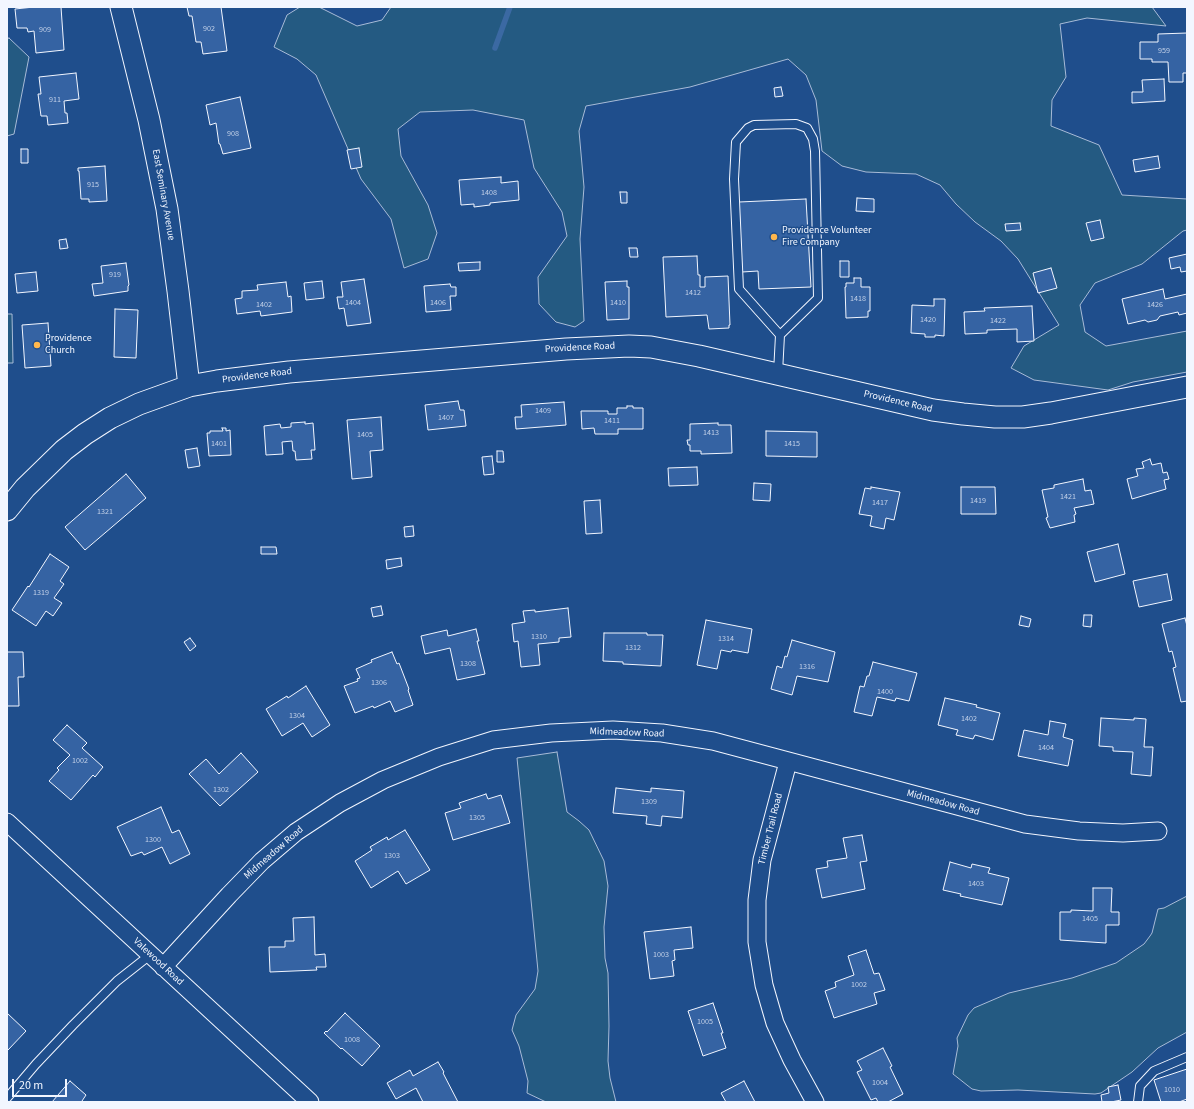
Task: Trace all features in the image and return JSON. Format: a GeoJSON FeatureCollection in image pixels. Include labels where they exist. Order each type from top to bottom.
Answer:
{"type":"FeatureCollection","features":[{"type":"Feature","properties":{"kind":"street","name":"East Seminary Avenue"},"geometry":{"type":"LineString","coordinates":[[121,7],[149,120],[167,209],[189,386]]}},
{"type":"Feature","properties":{"kind":"street","name":"Providence Road"},"geometry":{"type":"LineString","coordinates":[[7,510],[25,488],[64,450],[110,418],[139,404],[189,386],[289,372],[604,346],[651,347],[778,374],[933,410],[995,417],[1023,417],[1051,413],[1187,387]]}},
{"type":"Feature","properties":{"kind":"street","name":"Midmeadow Road"},"geometry":{"type":"LineString","coordinates":[[163,967],[256,867],[296,832],[340,803],[383,780],[439,757],[493,740],[551,733],[613,730],[662,733],[713,741],[1024,824],[1079,831],[1123,833],[1158,831]]}},
{"type":"Feature","properties":{"kind":"street","name":"Timber Trail Road"},"geometry":{"type":"LineString","coordinates":[[788,762],[762,860],[757,900],[757,942],[764,985],[775,1023],[792,1060],[815,1102]]}},
{"type":"Feature","properties":{"kind":"street","name":"Valewood Road"},"geometry":{"type":"LineString","coordinates":[[7,822],[310,1102]]}},
{"type":"Feature","properties":{"kind":"lane"},"geometry":{"type":"LineString","coordinates":[[778,374],[780,335],[818,298],[815,151],[813,139],[807,128],[796,124],[754,125],[748,128],[736,142],[734,179],[739,290],[780,335]]}},
{"type":"Feature","properties":{"kind":"lane"},"geometry":{"type":"LineString","coordinates":[[7,1098],[36,1064],[117,981],[150,955]]}},
{"type":"Feature","properties":{"kind":"lane"},"geometry":{"type":"LineString","coordinates":[[1138,1102],[1140,1086],[1154,1071],[1187,1058]]}},
{"type":"Feature","properties":{"kind":"shaded area"},"geometry":{"type":"Polygon","coordinates":[[[300,7],[319,7],[357,26],[382,20],[391,7],[1152,7],[1166,26],[1087,18],[1060,24],[1066,77],[1052,100],[1051,126],[1099,145],[1122,195],[1187,199],[1187,230],[1183,231],[1142,264],[1095,283],[1080,305],[1085,332],[1106,346],[1187,331],[1187,372],[1133,382],[1108,390],[1034,380],[1011,368],[1024,346],[1059,325],[1018,259],[1001,241],[975,222],[956,204],[940,185],[916,174],[866,172],[842,166],[822,151],[816,100],[806,75],[788,59],[690,87],[586,106],[579,131],[584,187],[580,239],[584,321],[575,327],[556,322],[539,304],[538,277],[567,236],[562,212],[534,168],[524,120],[473,110],[420,112],[398,129],[401,156],[428,205],[437,233],[428,259],[404,268],[391,219],[361,179],[316,75],[297,59],[274,47],[287,15],[300,7]]]}},
{"type":"Feature","properties":{"kind":"shaded area"},"geometry":{"type":"Polygon","coordinates":[[[9,38],[29,57],[14,134],[7,136],[7,39],[9,38]]]}},
{"type":"Feature","properties":{"kind":"shaded area"},"geometry":{"type":"Polygon","coordinates":[[[7,314],[12,314],[13,363],[7,363],[7,314]]]}},
{"type":"Feature","properties":{"kind":"shaded area"},"geometry":{"type":"Polygon","coordinates":[[[557,752],[567,812],[589,830],[604,861],[608,886],[604,927],[605,958],[608,973],[608,1061],[610,1078],[616,1102],[546,1102],[527,1093],[528,1081],[519,1046],[512,1030],[516,1015],[535,989],[538,971],[517,758],[557,752]]]}},
{"type":"Feature","properties":{"kind":"shaded area"},"geometry":{"type":"Polygon","coordinates":[[[1187,896],[1187,1032],[1158,1048],[1132,1072],[1101,1093],[1095,1094],[1018,1090],[981,1091],[972,1089],[953,1074],[958,1046],[957,1038],[968,1015],[974,1008],[1009,993],[1072,978],[1116,963],[1144,944],[1152,933],[1158,909],[1164,908],[1187,896]]]}},
{"type":"Feature","properties":{"kind":"building"},"geometry":{"type":"Polygon","coordinates":[[[61,7],[64,50],[36,53],[34,31],[28,32],[27,28],[17,28],[15,9],[61,7]]]}},
{"type":"Feature","properties":{"kind":"building"},"geometry":{"type":"Polygon","coordinates":[[[187,7],[221,7],[227,51],[203,54],[201,42],[196,42],[192,16],[189,16],[187,7]]]}},
{"type":"Feature","properties":{"kind":"building"},"geometry":{"type":"Polygon","coordinates":[[[1187,33],[1187,73],[1183,73],[1183,82],[1169,82],[1168,62],[1152,62],[1152,59],[1140,59],[1140,42],[1158,42],[1158,34],[1187,33]]]}},
{"type":"Feature","properties":{"kind":"building"},"geometry":{"type":"Polygon","coordinates":[[[76,73],[79,99],[64,101],[68,123],[48,125],[47,116],[41,116],[38,94],[41,94],[39,77],[76,73]]]}},
{"type":"Feature","properties":{"kind":"building"},"geometry":{"type":"Polygon","coordinates":[[[1164,79],[1165,101],[1132,103],[1132,92],[1143,92],[1142,80],[1164,79]]]}},
{"type":"Feature","properties":{"kind":"building"},"geometry":{"type":"Polygon","coordinates":[[[781,87],[783,96],[775,97],[774,88],[781,87]]]}},
{"type":"Feature","properties":{"kind":"building"},"geometry":{"type":"Polygon","coordinates":[[[240,97],[251,148],[223,154],[219,144],[216,123],[210,125],[206,105],[240,97]]]}},
{"type":"Feature","properties":{"kind":"building"},"geometry":{"type":"Polygon","coordinates":[[[359,148],[362,167],[351,169],[347,150],[359,148]]]}},
{"type":"Feature","properties":{"kind":"building"},"geometry":{"type":"Polygon","coordinates":[[[21,149],[28,149],[28,163],[21,163],[21,149]]]}},
{"type":"Feature","properties":{"kind":"building"},"geometry":{"type":"Polygon","coordinates":[[[1158,156],[1160,168],[1135,172],[1133,160],[1158,156]]]}},
{"type":"Feature","properties":{"kind":"building"},"geometry":{"type":"Polygon","coordinates":[[[105,166],[107,201],[89,202],[89,199],[81,199],[78,168],[105,166]]]}},
{"type":"Feature","properties":{"kind":"building"},"geometry":{"type":"Polygon","coordinates":[[[501,177],[501,183],[518,181],[519,200],[490,203],[490,205],[474,207],[474,204],[461,205],[459,180],[501,177]]]}},
{"type":"Feature","properties":{"kind":"building"},"geometry":{"type":"Polygon","coordinates":[[[620,192],[627,192],[627,203],[621,203],[620,192]]]}},
{"type":"Feature","properties":{"kind":"building"},"geometry":{"type":"Polygon","coordinates":[[[857,198],[874,199],[874,212],[856,211],[857,198]]]}},
{"type":"Feature","properties":{"kind":"building","name":"Providence Volunteer Fire Company"},"geometry":{"type":"Polygon","coordinates":[[[806,199],[811,287],[759,289],[758,271],[742,272],[739,202],[806,199]]]}},
{"type":"Feature","properties":{"kind":"building"},"geometry":{"type":"Polygon","coordinates":[[[1100,220],[1104,238],[1091,241],[1086,223],[1100,220]]]}},
{"type":"Feature","properties":{"kind":"building"},"geometry":{"type":"Polygon","coordinates":[[[1020,223],[1021,230],[1006,231],[1005,224],[1020,223]]]}},
{"type":"Feature","properties":{"kind":"building"},"geometry":{"type":"Polygon","coordinates":[[[66,239],[68,248],[60,249],[59,240],[66,239]]]}},
{"type":"Feature","properties":{"kind":"building"},"geometry":{"type":"Polygon","coordinates":[[[629,248],[637,248],[638,257],[630,257],[629,248]]]}},
{"type":"Feature","properties":{"kind":"building"},"geometry":{"type":"Polygon","coordinates":[[[1187,254],[1187,271],[1181,272],[1180,267],[1171,269],[1169,258],[1187,254]]]}},
{"type":"Feature","properties":{"kind":"building"},"geometry":{"type":"Polygon","coordinates":[[[697,256],[700,287],[705,287],[705,277],[728,276],[729,328],[709,329],[707,315],[666,317],[663,257],[697,256]]]}},
{"type":"Feature","properties":{"kind":"building"},"geometry":{"type":"Polygon","coordinates":[[[840,261],[849,261],[849,277],[840,277],[840,261]]]}},
{"type":"Feature","properties":{"kind":"building"},"geometry":{"type":"Polygon","coordinates":[[[480,262],[480,270],[459,271],[458,263],[480,262]]]}},
{"type":"Feature","properties":{"kind":"building"},"geometry":{"type":"Polygon","coordinates":[[[126,263],[129,285],[128,291],[94,296],[92,284],[103,283],[101,266],[126,263]]]}},
{"type":"Feature","properties":{"kind":"building"},"geometry":{"type":"Polygon","coordinates":[[[1051,268],[1057,288],[1038,293],[1033,273],[1051,268]]]}},
{"type":"Feature","properties":{"kind":"building"},"geometry":{"type":"Polygon","coordinates":[[[36,272],[38,291],[17,293],[15,274],[36,272]]]}},
{"type":"Feature","properties":{"kind":"building"},"geometry":{"type":"Polygon","coordinates":[[[854,278],[861,278],[861,287],[870,287],[870,311],[868,311],[868,317],[846,318],[845,287],[846,283],[854,283],[854,278]]]}},
{"type":"Feature","properties":{"kind":"building"},"geometry":{"type":"Polygon","coordinates":[[[364,279],[371,323],[347,326],[344,308],[339,309],[337,297],[343,297],[341,282],[364,279]]]}},
{"type":"Feature","properties":{"kind":"building"},"geometry":{"type":"Polygon","coordinates":[[[322,281],[324,298],[306,300],[304,283],[322,281]]]}},
{"type":"Feature","properties":{"kind":"building"},"geometry":{"type":"Polygon","coordinates":[[[627,281],[627,287],[629,287],[629,319],[607,320],[605,282],[627,281]]]}},
{"type":"Feature","properties":{"kind":"building"},"geometry":{"type":"Polygon","coordinates":[[[286,282],[288,297],[291,296],[292,312],[261,316],[260,311],[237,314],[235,299],[242,298],[242,291],[258,290],[257,285],[286,282]]]}},
{"type":"Feature","properties":{"kind":"building"},"geometry":{"type":"Polygon","coordinates":[[[450,284],[451,287],[456,287],[456,296],[450,296],[451,310],[426,312],[424,286],[450,284]]]}},
{"type":"Feature","properties":{"kind":"building"},"geometry":{"type":"Polygon","coordinates":[[[1163,289],[1165,299],[1187,294],[1187,313],[1179,315],[1178,312],[1160,316],[1157,320],[1148,322],[1145,320],[1128,324],[1122,299],[1163,289]]]}},
{"type":"Feature","properties":{"kind":"building"},"geometry":{"type":"Polygon","coordinates":[[[934,299],[945,299],[944,336],[935,335],[935,337],[925,337],[925,334],[911,333],[912,305],[934,306],[934,299]]]}},
{"type":"Feature","properties":{"kind":"building"},"geometry":{"type":"Polygon","coordinates":[[[1032,306],[1034,341],[1017,342],[1017,329],[987,330],[987,333],[965,334],[964,312],[985,311],[984,308],[1032,306]]]}},
{"type":"Feature","properties":{"kind":"building"},"geometry":{"type":"Polygon","coordinates":[[[115,309],[138,310],[136,358],[114,357],[115,309]]]}},
{"type":"Feature","properties":{"kind":"building","name":"Providence Church"},"geometry":{"type":"Polygon","coordinates":[[[48,323],[51,366],[25,368],[22,325],[48,323]]]}},
{"type":"Feature","properties":{"kind":"building"},"geometry":{"type":"Polygon","coordinates":[[[458,401],[460,410],[464,410],[466,426],[428,430],[425,405],[458,401]]]}},
{"type":"Feature","properties":{"kind":"building"},"geometry":{"type":"Polygon","coordinates":[[[564,402],[566,425],[516,429],[515,417],[522,417],[521,405],[564,402]]]}},
{"type":"Feature","properties":{"kind":"building"},"geometry":{"type":"Polygon","coordinates":[[[627,406],[633,406],[633,408],[643,408],[643,429],[618,429],[618,434],[595,434],[594,428],[582,429],[581,411],[608,411],[608,414],[617,414],[617,408],[627,408],[627,406]]]}},
{"type":"Feature","properties":{"kind":"building"},"geometry":{"type":"Polygon","coordinates":[[[381,417],[383,450],[370,451],[372,477],[352,479],[347,420],[381,417]]]}},
{"type":"Feature","properties":{"kind":"building"},"geometry":{"type":"Polygon","coordinates":[[[305,422],[305,424],[313,423],[315,450],[311,450],[312,459],[296,460],[292,441],[282,442],[283,454],[266,455],[264,426],[280,424],[281,428],[291,427],[291,423],[305,422]]]}},
{"type":"Feature","properties":{"kind":"building"},"geometry":{"type":"Polygon","coordinates":[[[718,423],[718,425],[731,425],[732,453],[701,454],[701,451],[690,451],[690,445],[688,445],[687,440],[690,440],[690,424],[718,423]]]}},
{"type":"Feature","properties":{"kind":"building"},"geometry":{"type":"Polygon","coordinates":[[[222,428],[226,428],[226,431],[230,430],[231,455],[209,456],[207,433],[210,433],[210,431],[223,431],[222,428]]]}},
{"type":"Feature","properties":{"kind":"building"},"geometry":{"type":"Polygon","coordinates":[[[766,431],[817,432],[817,457],[766,456],[766,431]]]}},
{"type":"Feature","properties":{"kind":"building"},"geometry":{"type":"Polygon","coordinates":[[[197,448],[200,466],[188,468],[185,450],[197,448]]]}},
{"type":"Feature","properties":{"kind":"building"},"geometry":{"type":"Polygon","coordinates":[[[497,451],[503,451],[504,462],[497,462],[497,451]]]}},
{"type":"Feature","properties":{"kind":"building"},"geometry":{"type":"Polygon","coordinates":[[[492,456],[494,474],[484,475],[482,457],[492,456]]]}},
{"type":"Feature","properties":{"kind":"building"},"geometry":{"type":"Polygon","coordinates":[[[1150,459],[1152,465],[1161,463],[1163,473],[1167,472],[1169,479],[1164,480],[1166,489],[1132,499],[1127,479],[1138,476],[1136,469],[1144,468],[1142,462],[1150,459]]]}},
{"type":"Feature","properties":{"kind":"building"},"geometry":{"type":"Polygon","coordinates":[[[697,467],[698,485],[669,486],[668,468],[697,467]]]}},
{"type":"Feature","properties":{"kind":"building"},"geometry":{"type":"Polygon","coordinates":[[[126,474],[146,498],[85,550],[65,527],[126,474]]]}},
{"type":"Feature","properties":{"kind":"building"},"geometry":{"type":"Polygon","coordinates":[[[1083,479],[1085,491],[1091,490],[1094,504],[1074,508],[1076,514],[1074,515],[1075,522],[1050,528],[1046,518],[1048,517],[1042,490],[1054,488],[1054,485],[1083,479]]]}},
{"type":"Feature","properties":{"kind":"building"},"geometry":{"type":"Polygon","coordinates":[[[754,483],[771,484],[770,501],[753,500],[754,483]]]}},
{"type":"Feature","properties":{"kind":"building"},"geometry":{"type":"Polygon","coordinates":[[[871,487],[900,492],[894,520],[886,518],[884,529],[870,526],[872,516],[859,514],[865,488],[871,489],[871,487]]]}},
{"type":"Feature","properties":{"kind":"building"},"geometry":{"type":"Polygon","coordinates":[[[961,487],[995,487],[996,514],[961,514],[961,487]]]}},
{"type":"Feature","properties":{"kind":"building"},"geometry":{"type":"Polygon","coordinates":[[[600,500],[602,533],[586,534],[584,501],[600,500]]]}},
{"type":"Feature","properties":{"kind":"building"},"geometry":{"type":"Polygon","coordinates":[[[413,526],[414,536],[405,537],[404,527],[413,526]]]}},
{"type":"Feature","properties":{"kind":"building"},"geometry":{"type":"Polygon","coordinates":[[[1118,544],[1125,574],[1095,582],[1087,552],[1118,544]]]}},
{"type":"Feature","properties":{"kind":"building"},"geometry":{"type":"Polygon","coordinates":[[[261,547],[276,547],[277,554],[261,554],[261,547]]]}},
{"type":"Feature","properties":{"kind":"building"},"geometry":{"type":"Polygon","coordinates":[[[50,554],[69,567],[60,581],[64,584],[54,598],[62,603],[53,616],[46,611],[36,626],[12,610],[50,554]]]}},
{"type":"Feature","properties":{"kind":"building"},"geometry":{"type":"Polygon","coordinates":[[[401,558],[402,566],[387,569],[386,560],[401,558]]]}},
{"type":"Feature","properties":{"kind":"building"},"geometry":{"type":"Polygon","coordinates":[[[1167,574],[1172,600],[1139,607],[1133,581],[1167,574]]]}},
{"type":"Feature","properties":{"kind":"building"},"geometry":{"type":"Polygon","coordinates":[[[381,606],[383,615],[373,617],[371,608],[381,606]]]}},
{"type":"Feature","properties":{"kind":"building"},"geometry":{"type":"Polygon","coordinates":[[[568,608],[571,637],[559,638],[559,642],[538,644],[540,665],[521,667],[518,641],[514,642],[512,624],[525,622],[523,611],[535,610],[535,612],[568,608]]]}},
{"type":"Feature","properties":{"kind":"building"},"geometry":{"type":"Polygon","coordinates":[[[1084,615],[1092,615],[1091,627],[1083,626],[1084,615]]]}},
{"type":"Feature","properties":{"kind":"building"},"geometry":{"type":"Polygon","coordinates":[[[1021,616],[1031,619],[1029,627],[1019,625],[1021,616]]]}},
{"type":"Feature","properties":{"kind":"building"},"geometry":{"type":"Polygon","coordinates":[[[1185,618],[1187,626],[1187,701],[1181,702],[1173,668],[1176,667],[1172,651],[1169,652],[1162,624],[1185,618]]]}},
{"type":"Feature","properties":{"kind":"building"},"geometry":{"type":"Polygon","coordinates":[[[706,620],[752,629],[748,653],[732,650],[731,652],[721,650],[717,669],[697,665],[706,620]]]}},
{"type":"Feature","properties":{"kind":"building"},"geometry":{"type":"Polygon","coordinates":[[[476,629],[479,641],[477,641],[485,674],[457,680],[450,648],[425,654],[421,636],[447,630],[448,636],[476,629]]]}},
{"type":"Feature","properties":{"kind":"building"},"geometry":{"type":"Polygon","coordinates":[[[604,633],[647,633],[647,635],[663,635],[661,666],[623,664],[623,662],[603,661],[604,633]]]}},
{"type":"Feature","properties":{"kind":"building"},"geometry":{"type":"Polygon","coordinates":[[[190,638],[196,646],[190,651],[184,642],[190,638]]]}},
{"type":"Feature","properties":{"kind":"building"},"geometry":{"type":"Polygon","coordinates":[[[792,640],[835,652],[828,682],[797,676],[792,695],[771,689],[777,666],[782,668],[785,656],[787,657],[792,640]]]}},
{"type":"Feature","properties":{"kind":"building"},"geometry":{"type":"Polygon","coordinates":[[[7,652],[23,652],[24,677],[18,677],[19,706],[7,706],[7,652]]]}},
{"type":"Feature","properties":{"kind":"building"},"geometry":{"type":"Polygon","coordinates":[[[392,652],[397,664],[399,663],[409,689],[408,690],[413,705],[395,712],[390,701],[374,708],[373,706],[355,713],[344,686],[358,681],[357,679],[360,678],[356,669],[372,662],[371,660],[392,652]]]}},
{"type":"Feature","properties":{"kind":"building"},"geometry":{"type":"Polygon","coordinates":[[[873,662],[917,673],[909,701],[896,698],[895,701],[877,697],[872,716],[854,712],[860,686],[864,687],[873,662]]]}},
{"type":"Feature","properties":{"kind":"building"},"geometry":{"type":"Polygon","coordinates":[[[306,686],[330,725],[312,737],[303,723],[282,736],[266,709],[287,696],[288,698],[306,686]]]}},
{"type":"Feature","properties":{"kind":"building"},"geometry":{"type":"Polygon","coordinates":[[[945,698],[977,705],[976,707],[1000,713],[993,740],[975,735],[973,739],[956,735],[958,730],[938,725],[945,698]]]}},
{"type":"Feature","properties":{"kind":"building"},"geometry":{"type":"Polygon","coordinates":[[[1101,718],[1134,720],[1134,718],[1146,719],[1144,747],[1153,747],[1151,776],[1131,774],[1133,752],[1113,751],[1113,747],[1099,746],[1101,718]]]}},
{"type":"Feature","properties":{"kind":"building"},"geometry":{"type":"Polygon","coordinates":[[[1050,721],[1066,724],[1063,737],[1073,740],[1068,766],[1018,756],[1024,730],[1048,735],[1050,721]]]}},
{"type":"Feature","properties":{"kind":"building"},"geometry":{"type":"Polygon","coordinates":[[[67,725],[87,743],[82,748],[103,767],[95,777],[93,775],[71,800],[49,781],[59,770],[57,768],[70,755],[53,740],[67,725]]]}},
{"type":"Feature","properties":{"kind":"building"},"geometry":{"type":"Polygon","coordinates":[[[241,753],[258,772],[220,806],[189,774],[206,759],[219,774],[241,753]]]}},
{"type":"Feature","properties":{"kind":"building"},"geometry":{"type":"Polygon","coordinates":[[[616,788],[651,792],[651,788],[684,791],[682,818],[662,816],[661,826],[646,824],[647,816],[613,813],[616,788]]]}},
{"type":"Feature","properties":{"kind":"building"},"geometry":{"type":"Polygon","coordinates":[[[486,794],[488,799],[501,795],[510,823],[453,840],[445,813],[461,808],[459,803],[486,794]]]}},
{"type":"Feature","properties":{"kind":"building"},"geometry":{"type":"Polygon","coordinates":[[[161,807],[172,833],[179,830],[190,854],[170,864],[162,847],[144,855],[142,852],[131,856],[117,827],[161,807]]]}},
{"type":"Feature","properties":{"kind":"building"},"geometry":{"type":"Polygon","coordinates":[[[405,830],[430,870],[406,884],[398,871],[371,888],[355,861],[372,850],[370,847],[387,837],[388,840],[405,830]]]}},
{"type":"Feature","properties":{"kind":"building"},"geometry":{"type":"Polygon","coordinates":[[[862,835],[867,861],[860,862],[865,889],[822,898],[816,869],[828,867],[827,861],[847,858],[843,838],[862,835]]]}},
{"type":"Feature","properties":{"kind":"building"},"geometry":{"type":"Polygon","coordinates":[[[950,862],[971,868],[972,864],[990,868],[988,873],[1009,878],[1002,905],[960,896],[961,894],[943,890],[950,862]]]}},
{"type":"Feature","properties":{"kind":"building"},"geometry":{"type":"Polygon","coordinates":[[[1093,888],[1112,888],[1111,912],[1119,912],[1119,925],[1106,925],[1106,943],[1060,940],[1060,912],[1071,912],[1071,910],[1093,911],[1093,888]]]}},
{"type":"Feature","properties":{"kind":"building"},"geometry":{"type":"Polygon","coordinates":[[[314,917],[315,955],[325,954],[326,967],[316,967],[317,970],[270,972],[269,947],[285,947],[285,941],[294,941],[293,918],[314,917]]]}},
{"type":"Feature","properties":{"kind":"building"},"geometry":{"type":"Polygon","coordinates":[[[691,927],[693,948],[674,950],[675,960],[672,961],[674,976],[650,979],[644,932],[691,927]]]}},
{"type":"Feature","properties":{"kind":"building"},"geometry":{"type":"Polygon","coordinates":[[[866,950],[874,974],[879,973],[885,990],[874,993],[877,1004],[834,1018],[825,991],[836,987],[835,982],[854,975],[848,956],[866,950]]]}},
{"type":"Feature","properties":{"kind":"building"},"geometry":{"type":"Polygon","coordinates":[[[713,1003],[723,1033],[721,1033],[726,1048],[703,1056],[688,1011],[713,1003]]]}},
{"type":"Feature","properties":{"kind":"building"},"geometry":{"type":"Polygon","coordinates":[[[7,1013],[26,1031],[8,1050],[7,1049],[7,1013]]]}},
{"type":"Feature","properties":{"kind":"building"},"geometry":{"type":"Polygon","coordinates":[[[345,1013],[380,1046],[362,1066],[324,1033],[326,1031],[327,1032],[345,1013]]]}},
{"type":"Feature","properties":{"kind":"building"},"geometry":{"type":"Polygon","coordinates":[[[883,1048],[903,1094],[888,1102],[878,1102],[876,1098],[871,1100],[857,1072],[862,1070],[857,1061],[883,1048]]]}},
{"type":"Feature","properties":{"kind":"building"},"geometry":{"type":"Polygon","coordinates":[[[438,1062],[458,1102],[423,1102],[416,1088],[396,1099],[387,1083],[410,1070],[413,1076],[438,1062]]]}},
{"type":"Feature","properties":{"kind":"building"},"geometry":{"type":"Polygon","coordinates":[[[1187,1069],[1187,1099],[1179,1102],[1161,1102],[1154,1080],[1187,1069]]]}},
{"type":"Feature","properties":{"kind":"building"},"geometry":{"type":"Polygon","coordinates":[[[70,1081],[86,1095],[82,1101],[83,1102],[52,1102],[70,1081]]]}},
{"type":"Feature","properties":{"kind":"building"},"geometry":{"type":"Polygon","coordinates":[[[744,1081],[755,1102],[726,1102],[721,1093],[744,1081]]]}},
{"type":"Feature","properties":{"kind":"building"},"geometry":{"type":"Polygon","coordinates":[[[1118,1085],[1121,1100],[1102,1102],[1101,1095],[1109,1093],[1108,1087],[1118,1085]]]}},
{"type":"Feature","properties":{"kind":"waterway"},"geometry":{"type":"LineString","coordinates":[[495,48],[510,7]]}},
{"type":"Feature","properties":{"kind":"place","name":"Providence Volunteer Fire Company"},"geometry":{"type":"Point","coordinates":[774,237]}},
{"type":"Feature","properties":{"kind":"place","name":"Providence Church"},"geometry":{"type":"Point","coordinates":[37,345]}}]}
